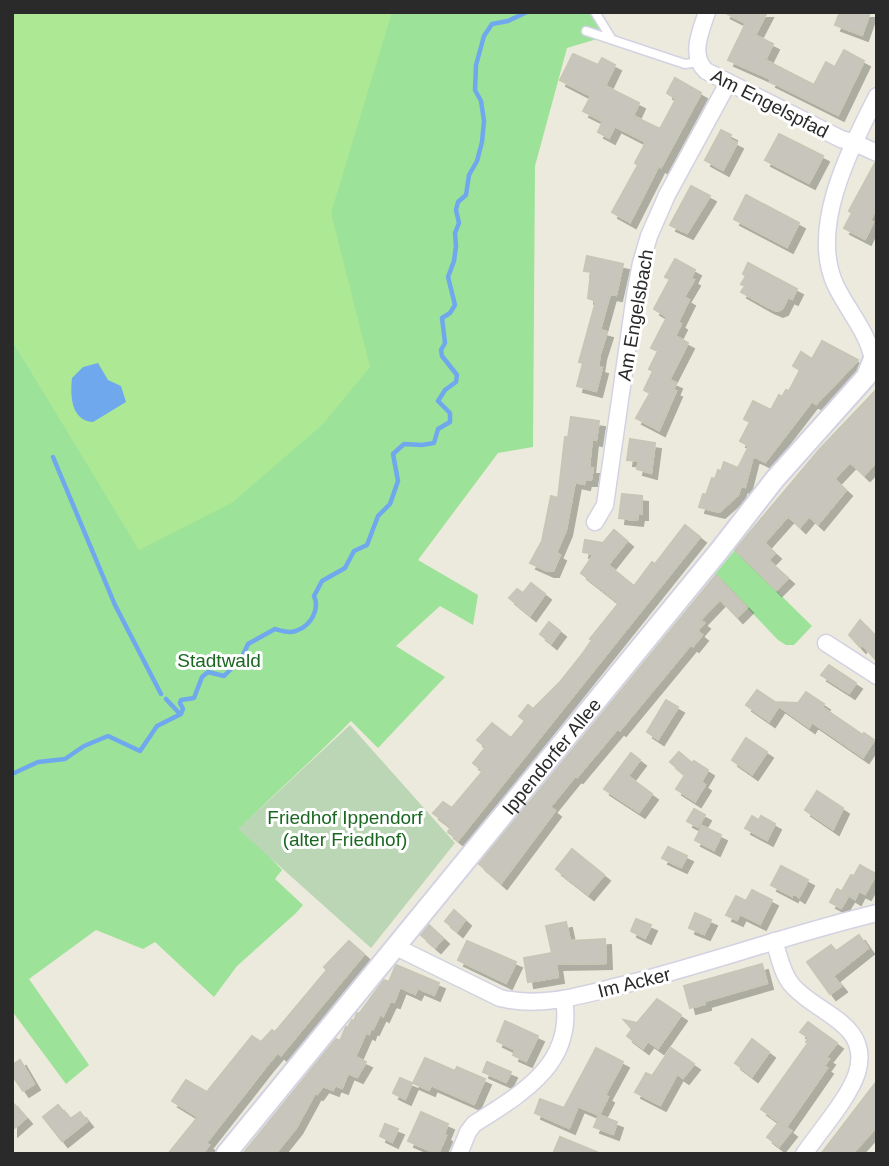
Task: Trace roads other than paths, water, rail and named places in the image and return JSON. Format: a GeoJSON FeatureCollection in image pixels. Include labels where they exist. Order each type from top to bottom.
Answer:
{"type":"FeatureCollection","features":[{"type":"Feature","properties":{"kind":"street"},"geometry":{"type":"LineString","coordinates":[[699,62],[697,50],[708,12]]}},
{"type":"Feature","properties":{"kind":"street","name":"Am Engelspfad"},"geometry":{"type":"LineString","coordinates":[[699,62],[706,71],[729,83],[841,139],[877,153]]}},
{"type":"Feature","properties":{"kind":"street","name":"Am Engelsbach"},"geometry":{"type":"LineString","coordinates":[[595,522],[605,505],[635,295],[649,236],[685,159],[729,83]]}},
{"type":"Feature","properties":{"kind":"street"},"geometry":{"type":"LineString","coordinates":[[875,360],[835,283],[826,250],[829,211],[855,143],[877,96]]}},
{"type":"Feature","properties":{"kind":"street","name":"Ippendorfer Allee"},"geometry":{"type":"LineString","coordinates":[[226,1154],[775,479],[866,377],[875,360]]}},
{"type":"Feature","properties":{"kind":"street"},"geometry":{"type":"LineString","coordinates":[[826,643],[877,676]]}},
{"type":"Feature","properties":{"kind":"street","name":"Im Acker"},"geometry":{"type":"LineString","coordinates":[[396,947],[500,998],[517,1002],[564,999],[668,973],[877,913]]}},
{"type":"Feature","properties":{"kind":"street"},"geometry":{"type":"LineString","coordinates":[[774,941],[783,969],[793,987],[844,1024],[858,1049],[858,1065],[850,1087],[804,1154]]}},
{"type":"Feature","properties":{"kind":"street"},"geometry":{"type":"LineString","coordinates":[[459,1154],[474,1124],[539,1079],[549,1068],[564,1032],[564,999]]}},
{"type":"Feature","properties":{"kind":"lane"},"geometry":{"type":"LineString","coordinates":[[595,12],[611,38]]}},
{"type":"Feature","properties":{"kind":"lane","name":"Am Engelspfad"},"geometry":{"type":"LineString","coordinates":[[586,31],[685,64],[699,62]]}},
{"type":"Feature","properties":{"kind":"water"},"geometry":{"type":"Polygon","coordinates":[[[98,363],[108,380],[121,386],[126,402],[93,422],[86,421],[76,412],[74,406],[72,378],[83,367],[98,363]]]}},
{"type":"Feature","properties":{"kind":"waterway"},"geometry":{"type":"LineString","coordinates":[[12,774],[38,762],[65,759],[84,746],[108,736],[140,751],[157,726],[181,714],[181,700],[194,698],[202,677],[208,672],[224,676],[241,659],[248,644],[275,629],[292,632],[303,628],[313,616],[316,606],[314,596],[322,581],[345,568],[354,551],[367,545],[378,516],[390,504],[398,481],[393,454],[404,444],[434,443],[438,429],[450,422],[450,413],[438,401],[445,390],[456,382],[457,375],[442,356],[441,350],[445,343],[442,318],[450,313],[455,305],[448,277],[454,261],[455,233],[459,223],[456,210],[458,202],[466,195],[469,175],[477,161],[482,142],[484,121],[481,101],[475,90],[476,65],[484,36],[492,24],[508,21],[527,12]]}},
{"type":"Feature","properties":{"kind":"waterway"},"geometry":{"type":"LineString","coordinates":[[53,457],[115,605],[161,694]]}},
{"type":"Feature","properties":{"kind":"waterway"},"geometry":{"type":"LineString","coordinates":[[166,699],[180,714]]}},
{"type":"Feature","properties":{"kind":"park label","name":"Stadtwald"},"geometry":{"type":"Point","coordinates":[219,660]}},
{"type":"Feature","properties":{"kind":"park label","name":"Friedhof Ippendorf (alter Friedhof)"},"geometry":{"type":"Point","coordinates":[345,828]}}]}
